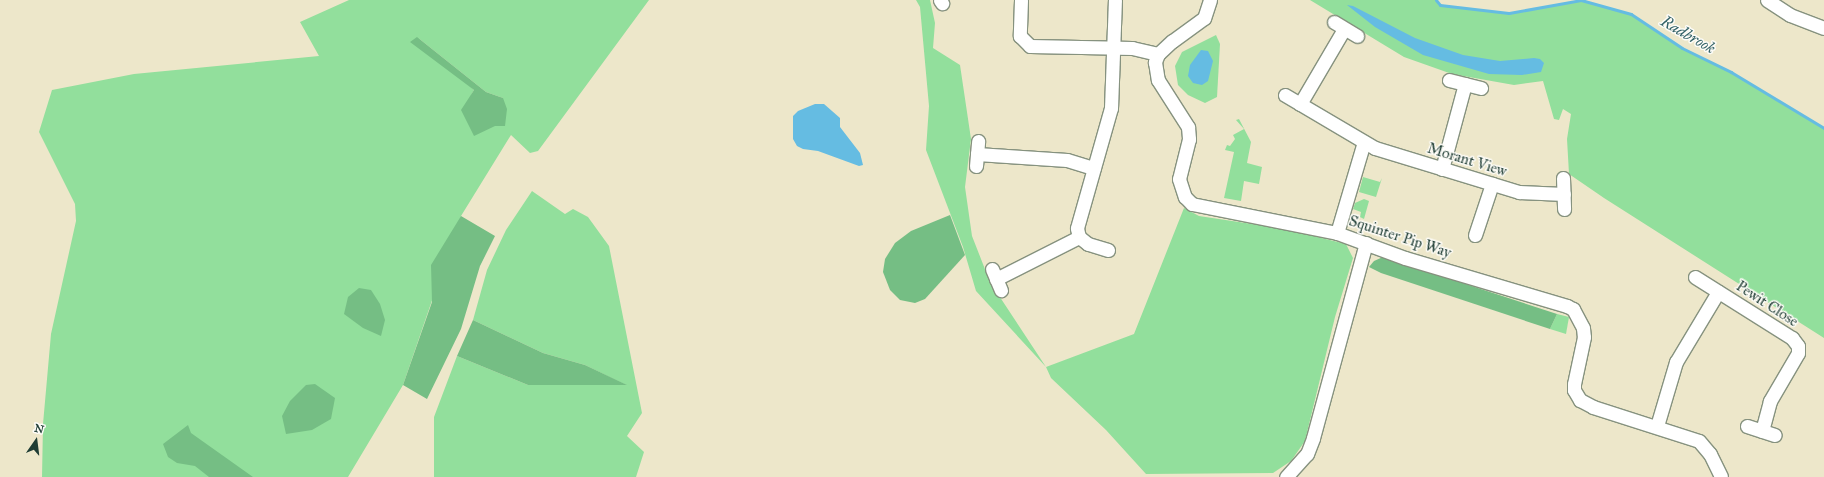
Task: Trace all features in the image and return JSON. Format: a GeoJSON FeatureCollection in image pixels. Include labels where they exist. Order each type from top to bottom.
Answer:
{"type":"FeatureCollection","features":[{"type":"Feature","properties":{"kind":"street"},"geometry":{"type":"LineString","coordinates":[[1021,0],[1020,36],[1030,46],[1132,48],[1158,54],[1172,41],[1204,18],[1210,0]]}},
{"type":"Feature","properties":{"kind":"street"},"geometry":{"type":"LineString","coordinates":[[1108,250],[1088,244],[1079,237],[1077,228],[1111,108],[1112,48],[1115,0]]}},
{"type":"Feature","properties":{"kind":"street"},"geometry":{"type":"LineString","coordinates":[[1767,0],[1790,15],[1824,28]]}},
{"type":"Feature","properties":{"kind":"street"},"geometry":{"type":"LineString","coordinates":[[1300,104],[1339,25],[1357,36]]}},
{"type":"Feature","properties":{"kind":"street","name":"Squinter Pip Way"},"geometry":{"type":"LineString","coordinates":[[1158,54],[1155,62],[1158,80],[1188,127],[1189,139],[1179,179],[1185,197],[1192,204],[1208,209],[1337,233],[1573,309],[1580,320],[1584,337],[1574,384],[1576,396],[1592,407],[1657,426],[1699,441],[1710,454],[1721,477]]}},
{"type":"Feature","properties":{"kind":"street"},"geometry":{"type":"LineString","coordinates":[[1450,80],[1481,88]]}},
{"type":"Feature","properties":{"kind":"street"},"geometry":{"type":"LineString","coordinates":[[1442,169],[1465,84]]}},
{"type":"Feature","properties":{"kind":"street","name":"Morant View"},"geometry":{"type":"LineString","coordinates":[[1285,95],[1364,142],[1442,169],[1519,192],[1564,194]]}},
{"type":"Feature","properties":{"kind":"street"},"geometry":{"type":"LineString","coordinates":[[1337,233],[1364,142]]}},
{"type":"Feature","properties":{"kind":"street"},"geometry":{"type":"LineString","coordinates":[[977,153],[1067,160],[1094,168]]}},
{"type":"Feature","properties":{"kind":"street"},"geometry":{"type":"LineString","coordinates":[[1563,178],[1564,209]]}},
{"type":"Feature","properties":{"kind":"street"},"geometry":{"type":"LineString","coordinates":[[1475,235],[1492,184]]}},
{"type":"Feature","properties":{"kind":"street"},"geometry":{"type":"LineString","coordinates":[[996,279],[1079,237]]}},
{"type":"Feature","properties":{"kind":"street"},"geometry":{"type":"LineString","coordinates":[[1286,477],[1307,454],[1313,438],[1366,243]]}},
{"type":"Feature","properties":{"kind":"street","name":"Pewit Close"},"geometry":{"type":"LineString","coordinates":[[1695,277],[1792,338],[1798,346],[1798,353],[1770,401],[1762,431]]}},
{"type":"Feature","properties":{"kind":"street","name":"Pewit Close"},"geometry":{"type":"LineString","coordinates":[[1657,426],[1676,362],[1718,292]]}},
{"type":"Feature","properties":{"kind":"street"},"geometry":{"type":"LineString","coordinates":[[1748,426],[1775,435]]}},
{"type":"Feature","properties":{"kind":"green space"},"geometry":{"type":"Polygon","coordinates":[[[349,0],[649,0],[538,151],[530,153],[511,135],[461,216],[403,385],[348,477],[42,477],[43,424],[51,334],[76,221],[75,204],[39,132],[52,90],[134,74],[319,56],[300,22],[349,0]],[[417,37],[474,90],[471,95],[503,98],[486,92],[417,37]]]}},
{"type":"Feature","properties":{"kind":"green space"},"geometry":{"type":"Polygon","coordinates":[[[916,0],[930,0],[935,23],[933,48],[960,65],[971,139],[965,187],[972,236],[990,282],[1046,367],[976,291],[963,247],[926,150],[929,106],[920,7],[916,0]]]}},
{"type":"Feature","properties":{"kind":"green space"},"geometry":{"type":"Polygon","coordinates":[[[1310,0],[1436,0],[1440,5],[1509,13],[1581,0],[1631,14],[1682,48],[1731,72],[1824,128],[1824,338],[1604,198],[1569,174],[1567,139],[1571,114],[1563,109],[1559,120],[1554,119],[1543,81],[1514,85],[1452,74],[1404,57],[1310,0]]]}},
{"type":"Feature","properties":{"kind":"green space"},"geometry":{"type":"Polygon","coordinates":[[[1216,35],[1220,44],[1217,97],[1205,103],[1188,95],[1178,85],[1175,66],[1182,52],[1216,35]]]}},
{"type":"Feature","properties":{"kind":"green space"},"geometry":{"type":"Polygon","coordinates":[[[417,37],[486,92],[503,98],[507,109],[505,126],[495,126],[474,136],[461,110],[474,90],[410,42],[417,37]]]}},
{"type":"Feature","properties":{"kind":"green space"},"geometry":{"type":"Polygon","coordinates":[[[1239,119],[1251,142],[1247,163],[1262,167],[1259,184],[1244,181],[1241,201],[1224,198],[1234,152],[1225,150],[1227,145],[1230,146],[1235,139],[1233,135],[1244,129],[1236,120],[1239,119]]]}},
{"type":"Feature","properties":{"kind":"green space"},"geometry":{"type":"Polygon","coordinates":[[[1363,177],[1380,182],[1382,178],[1376,197],[1359,192],[1363,177]]]}},
{"type":"Feature","properties":{"kind":"green space"},"geometry":{"type":"Polygon","coordinates":[[[532,191],[565,214],[573,209],[588,217],[609,246],[642,413],[627,436],[644,452],[636,477],[434,477],[434,417],[457,356],[528,385],[626,385],[585,365],[543,353],[473,320],[487,270],[506,230],[532,191]]]}},
{"type":"Feature","properties":{"kind":"green space"},"geometry":{"type":"Polygon","coordinates":[[[1364,199],[1369,201],[1364,219],[1360,217],[1361,212],[1353,209],[1355,203],[1364,199]]]}},
{"type":"Feature","properties":{"kind":"green space"},"geometry":{"type":"Polygon","coordinates":[[[1184,208],[1199,216],[1285,229],[1346,244],[1353,258],[1335,317],[1305,441],[1291,461],[1273,473],[1146,474],[1106,430],[1051,378],[1046,367],[1134,334],[1184,208]]]}},
{"type":"Feature","properties":{"kind":"green space"},"geometry":{"type":"Polygon","coordinates":[[[950,215],[965,255],[925,299],[915,303],[900,300],[890,290],[883,272],[885,259],[895,243],[911,231],[950,215]]]}},
{"type":"Feature","properties":{"kind":"green space"},"geometry":{"type":"Polygon","coordinates":[[[461,216],[495,236],[480,266],[461,329],[427,399],[403,385],[432,302],[431,265],[461,216]]]}},
{"type":"Feature","properties":{"kind":"green space"},"geometry":{"type":"Polygon","coordinates":[[[1383,257],[1557,314],[1550,329],[1381,273],[1369,267],[1374,261],[1383,257]]]}},
{"type":"Feature","properties":{"kind":"green space"},"geometry":{"type":"Polygon","coordinates":[[[359,288],[371,290],[380,304],[385,320],[381,336],[363,328],[344,314],[348,297],[359,288]]]}},
{"type":"Feature","properties":{"kind":"green space"},"geometry":{"type":"Polygon","coordinates":[[[1557,314],[1569,317],[1566,334],[1550,329],[1557,314]]]}},
{"type":"Feature","properties":{"kind":"green space"},"geometry":{"type":"Polygon","coordinates":[[[473,320],[543,353],[585,365],[627,385],[528,385],[457,356],[473,320]]]}},
{"type":"Feature","properties":{"kind":"green space"},"geometry":{"type":"Polygon","coordinates":[[[315,384],[335,398],[331,419],[312,430],[286,434],[282,416],[290,401],[306,385],[315,384]]]}},
{"type":"Feature","properties":{"kind":"green space"},"geometry":{"type":"Polygon","coordinates":[[[188,425],[191,433],[253,477],[209,477],[195,466],[177,463],[168,457],[163,444],[188,425]]]}},
{"type":"Feature","properties":{"kind":"water"},"geometry":{"type":"Polygon","coordinates":[[[1347,5],[1353,6],[1415,38],[1463,55],[1500,61],[1534,58],[1540,59],[1544,63],[1541,72],[1522,75],[1489,74],[1423,55],[1375,27],[1347,5]]]}},
{"type":"Feature","properties":{"kind":"water"},"geometry":{"type":"Polygon","coordinates":[[[1201,50],[1208,51],[1213,61],[1208,81],[1202,85],[1193,83],[1188,76],[1190,65],[1201,50]]]}},
{"type":"Feature","properties":{"kind":"water"},"geometry":{"type":"Polygon","coordinates":[[[815,104],[824,104],[840,118],[840,127],[860,153],[863,165],[859,166],[818,151],[803,149],[797,146],[793,139],[793,116],[798,111],[815,104]]]}},
{"type":"Feature","properties":{"kind":"waterway","name":"Radbrook"},"geometry":{"type":"LineString","coordinates":[[1436,0],[1440,5],[1509,13],[1581,0],[1631,14],[1682,48],[1731,72],[1824,128]]}}]}
